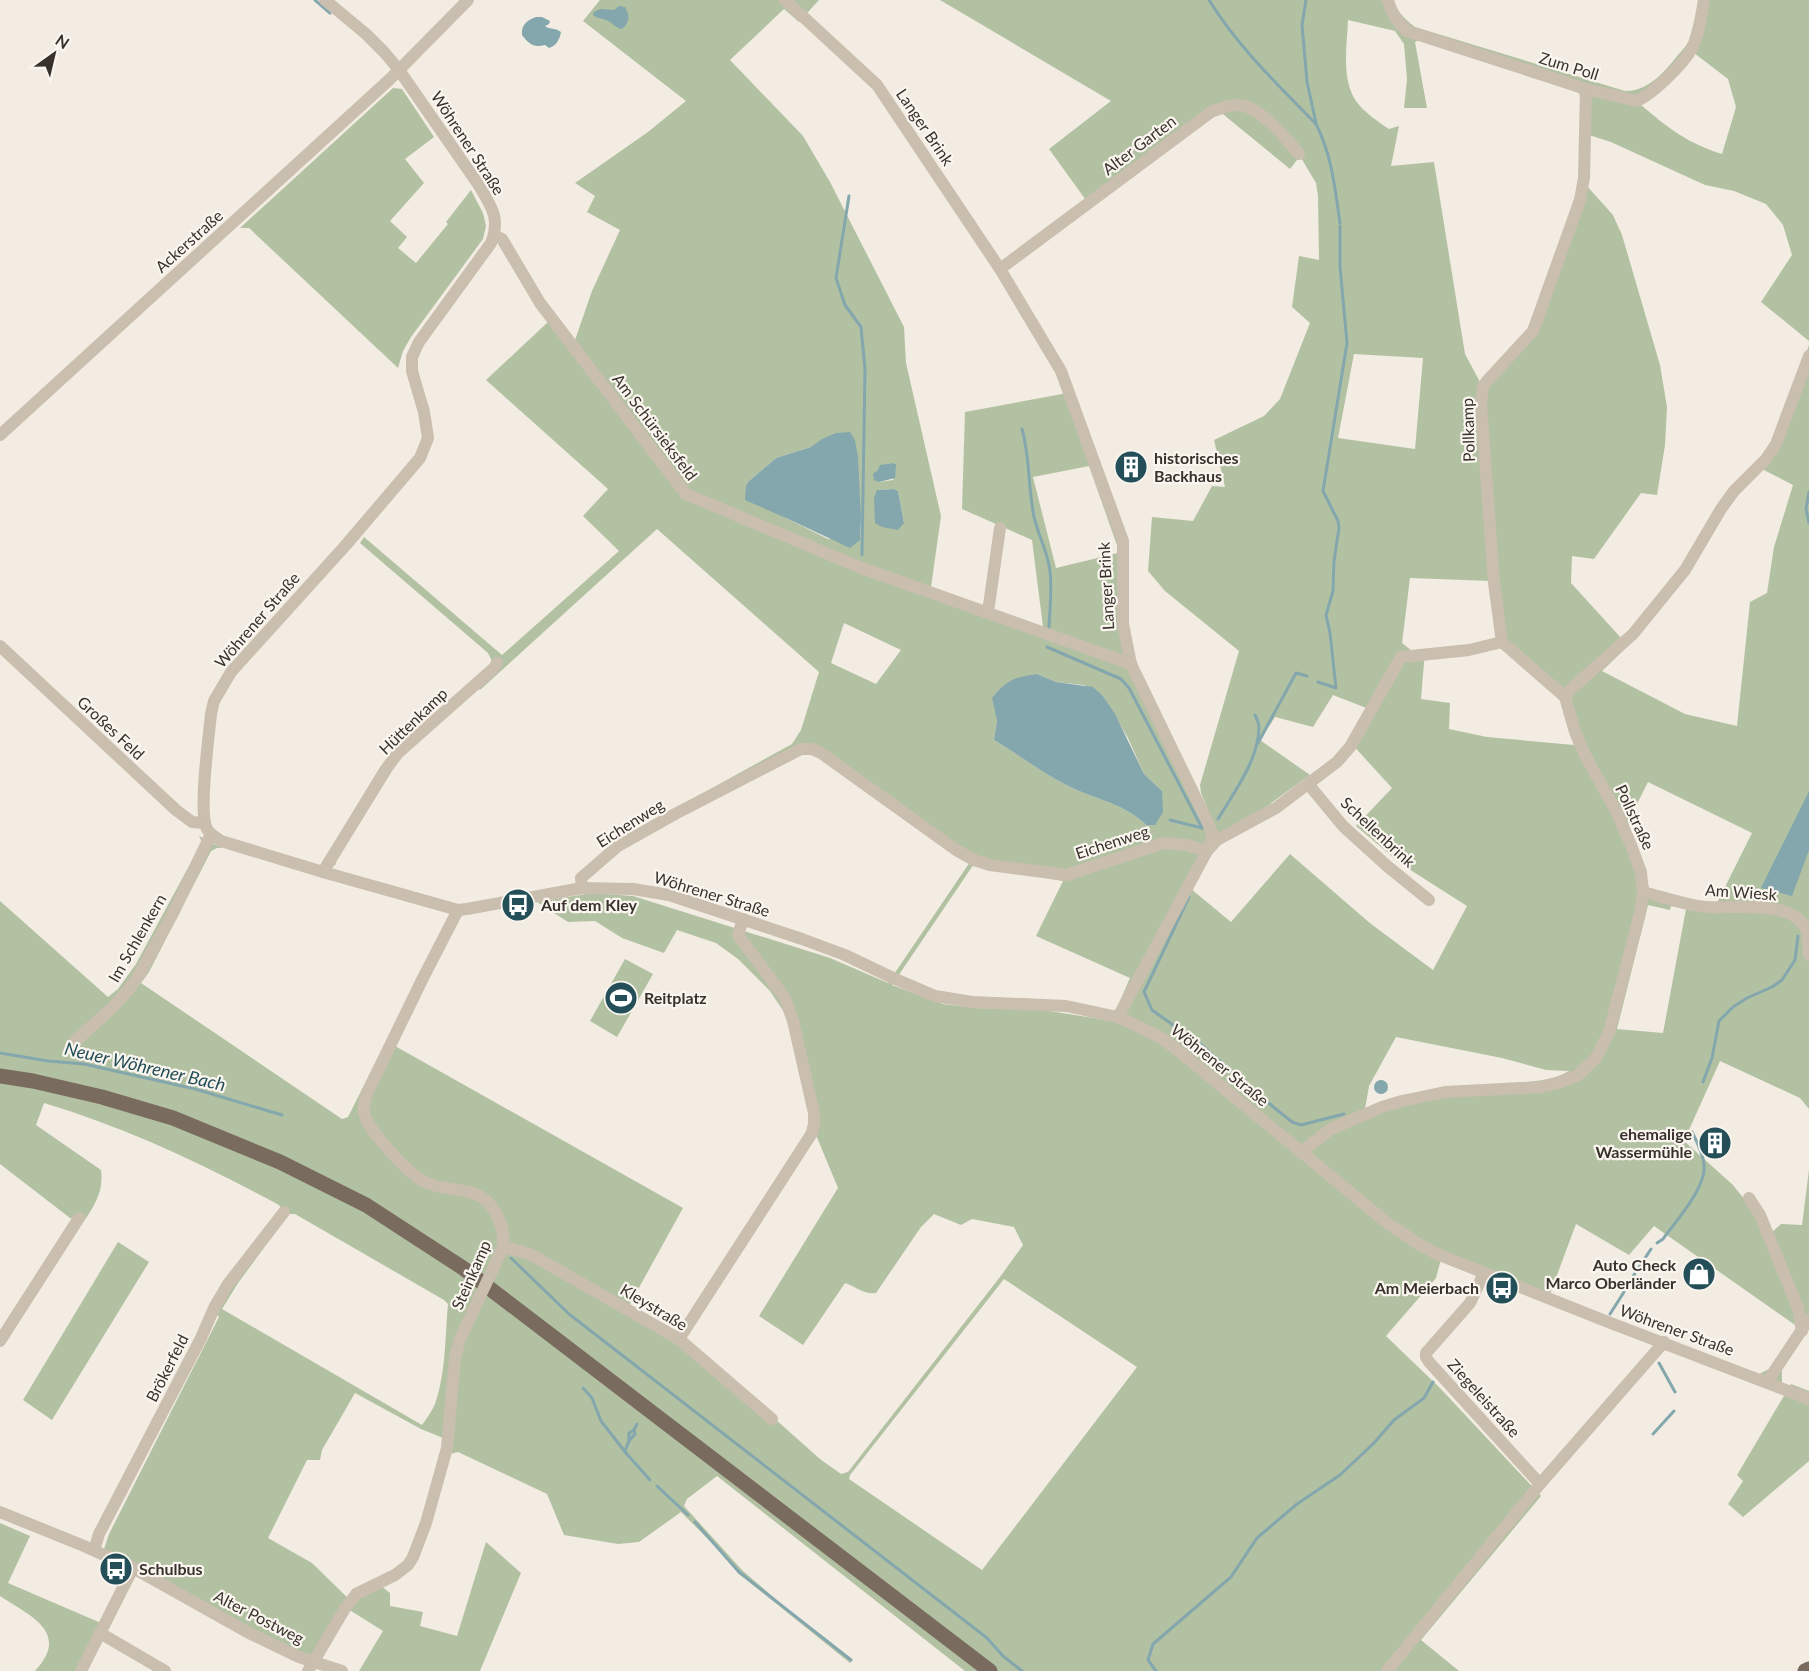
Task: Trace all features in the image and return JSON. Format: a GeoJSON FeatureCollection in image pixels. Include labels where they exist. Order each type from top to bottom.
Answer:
{"type":"FeatureCollection","features":[{"type":"Feature","properties":{"kind":"main road"},"geometry":{"type":"LineString","coordinates":[[0,1076],[33,1080],[173,1118],[280,1162],[366,1205],[463,1268],[990,1671]]}},
{"type":"Feature","properties":{"kind":"street","name":"Wöhrener Straße"},"geometry":{"type":"LineString","coordinates":[[325,0],[366,33],[399,70],[488,202],[496,224],[494,235],[483,255],[419,342],[412,357],[412,371],[424,412],[428,438],[420,458],[345,546],[231,672],[214,701],[203,808],[208,828],[221,841],[458,910],[582,888],[633,889],[669,895],[845,955],[934,996],[972,1002],[1066,1006],[1118,1017],[1160,1037],[1386,1222],[1420,1245],[1484,1273],[1809,1399]]}},
{"type":"Feature","properties":{"kind":"street","name":"Ackerstraße"},"geometry":{"type":"LineString","coordinates":[[0,435],[399,70],[468,0]]}},
{"type":"Feature","properties":{"kind":"street","name":"Langer Brink"},"geometry":{"type":"LineString","coordinates":[[785,0],[877,85],[1000,269],[1061,371],[1123,541],[1123,624],[1131,664],[1213,836],[1118,1017]]}},
{"type":"Feature","properties":{"kind":"street","name":"Zum Poll"},"geometry":{"type":"LineString","coordinates":[[1388,0],[1394,16],[1407,31],[1586,89],[1636,101],[1653,90],[1691,50],[1704,0]]}},
{"type":"Feature","properties":{"kind":"street","name":"Pollkamp"},"geometry":{"type":"LineString","coordinates":[[1502,642],[1494,583],[1481,404],[1483,387],[1533,331],[1562,251],[1582,189],[1586,89]]}},
{"type":"Feature","properties":{"kind":"street","name":"Alter Garten"},"geometry":{"type":"LineString","coordinates":[[1000,269],[1211,112],[1224,107],[1240,105],[1252,110],[1267,120],[1299,154]]}},
{"type":"Feature","properties":{"kind":"street","name":"Am Schürsieksfeld"},"geometry":{"type":"LineString","coordinates":[[494,235],[502,239],[540,303],[686,494],[859,567],[1131,664]]}},
{"type":"Feature","properties":{"kind":"street"},"geometry":{"type":"LineString","coordinates":[[1207,851],[1217,840],[1276,808],[1337,762],[1350,747],[1401,657],[1469,650],[1502,642],[1565,697],[1633,634],[1685,570],[1734,490],[1766,459],[1776,444],[1809,356]]}},
{"type":"Feature","properties":{"kind":"street"},"geometry":{"type":"LineString","coordinates":[[988,612],[1000,528]]}},
{"type":"Feature","properties":{"kind":"street","name":"Großes Feld"},"geometry":{"type":"LineString","coordinates":[[0,646],[176,810],[192,822],[208,828]]}},
{"type":"Feature","properties":{"kind":"street","name":"Hüttenkamp"},"geometry":{"type":"LineString","coordinates":[[323,872],[398,753],[497,663]]}},
{"type":"Feature","properties":{"kind":"street","name":"Pollstraße"},"geometry":{"type":"LineString","coordinates":[[1301,1152],[1331,1129],[1402,1101],[1444,1092],[1541,1087],[1577,1076],[1596,1058],[1609,1032],[1640,913],[1643,892],[1641,872],[1631,845],[1586,757],[1575,732],[1565,697]]}},
{"type":"Feature","properties":{"kind":"street","name":"Eichenweg"},"geometry":{"type":"LineString","coordinates":[[582,888],[581,878],[618,846],[801,749],[812,749],[821,753],[956,850],[974,860],[990,865],[1066,875],[1164,843],[1187,845],[1207,851]]}},
{"type":"Feature","properties":{"kind":"street","name":"Schellenbrink"},"geometry":{"type":"LineString","coordinates":[[1309,785],[1343,826],[1429,900]]}},
{"type":"Feature","properties":{"kind":"street","name":"Im Schlenkern"},"geometry":{"type":"LineString","coordinates":[[71,1045],[114,1006],[139,975],[174,911],[208,828]]}},
{"type":"Feature","properties":{"kind":"street","name":"Am Wiesk"},"geometry":{"type":"LineString","coordinates":[[1643,892],[1704,907],[1782,910],[1801,923],[1806,931],[1809,955]]}},
{"type":"Feature","properties":{"kind":"street","name":"Steinkamp"},"geometry":{"type":"LineString","coordinates":[[310,1667],[356,1594],[395,1575],[408,1565],[413,1557],[426,1523],[447,1448],[454,1358],[460,1339],[501,1252],[503,1232],[501,1224],[496,1212],[487,1202],[475,1193],[424,1182],[410,1172],[386,1147],[365,1117],[363,1108],[423,978],[458,910]]}},
{"type":"Feature","properties":{"kind":"street"},"geometry":{"type":"LineString","coordinates":[[679,1340],[806,1143],[814,1124],[814,1113],[793,1021],[785,998],[738,934],[742,920]]}},
{"type":"Feature","properties":{"kind":"street"},"geometry":{"type":"LineString","coordinates":[[1749,1198],[1760,1215],[1798,1308],[1802,1331]]}},
{"type":"Feature","properties":{"kind":"street","name":"Brökerfeld"},"geometry":{"type":"LineString","coordinates":[[94,1550],[99,1534],[201,1338],[215,1306],[228,1284],[285,1212]]}},
{"type":"Feature","properties":{"kind":"street"},"geometry":{"type":"LineString","coordinates":[[0,1341],[79,1218]]}},
{"type":"Feature","properties":{"kind":"street","name":"Kleystraße"},"geometry":{"type":"LineString","coordinates":[[501,1252],[530,1254],[679,1340],[772,1419]]}},
{"type":"Feature","properties":{"kind":"street","name":"Ziegeleistraße"},"geometry":{"type":"LineString","coordinates":[[1484,1273],[1470,1303],[1426,1353],[1426,1357],[1540,1484]]}},
{"type":"Feature","properties":{"kind":"street"},"geometry":{"type":"LineString","coordinates":[[1767,1382],[1809,1319]]}},
{"type":"Feature","properties":{"kind":"street"},"geometry":{"type":"LineString","coordinates":[[1387,1671],[1540,1484],[1664,1342]]}},
{"type":"Feature","properties":{"kind":"street","name":"Alter Postweg"},"geometry":{"type":"LineString","coordinates":[[0,1512],[133,1568],[310,1667],[342,1671]]}},
{"type":"Feature","properties":{"kind":"street"},"geometry":{"type":"LineString","coordinates":[[81,1671],[133,1568]]}},
{"type":"Feature","properties":{"kind":"street"},"geometry":{"type":"LineString","coordinates":[[100,1633],[165,1671]]}},
{"type":"Feature","properties":{"kind":"green space"},"geometry":{"type":"Polygon","coordinates":[[[600,0],[819,0],[799,22],[784,9],[730,60],[803,136],[830,182],[904,327],[906,363],[941,516],[931,587],[1043,627],[1032,540],[962,509],[965,412],[1073,392],[1129,544],[1127,623],[1135,660],[1209,834],[1185,884],[1231,922],[1290,854],[1371,924],[1433,970],[1467,906],[1401,864],[1356,826],[1392,788],[1350,742],[1369,709],[1333,695],[1313,727],[1275,717],[1260,740],[1310,775],[1244,823],[1218,835],[1200,785],[1239,651],[1165,591],[1148,571],[1152,517],[1193,521],[1212,486],[1225,487],[1214,440],[1264,416],[1280,399],[1310,323],[1292,307],[1299,256],[1319,260],[1316,183],[1300,156],[1290,169],[1213,106],[1088,203],[1049,149],[1111,101],[940,0],[1393,0],[1402,15],[1415,27],[1625,91],[1644,87],[1652,82],[1685,47],[1689,41],[1700,0],[1809,0],[1809,341],[1761,302],[1792,255],[1783,225],[1766,204],[1734,191],[1705,185],[1611,142],[1589,135],[1586,185],[1613,215],[1622,235],[1660,365],[1667,407],[1665,445],[1657,495],[1641,493],[1594,559],[1572,556],[1571,583],[1629,645],[1602,671],[1685,714],[1737,726],[1750,602],[1767,593],[1774,547],[1793,485],[1756,466],[1775,438],[1809,345],[1809,1109],[1800,1098],[1720,1061],[1684,1141],[1733,1185],[1771,1233],[1781,1224],[1802,1225],[1809,1170],[1809,1326],[1782,1369],[1782,1383],[1759,1374],[1771,1368],[1798,1327],[1654,1226],[1629,1255],[1576,1224],[1550,1294],[1443,1252],[1436,1278],[1386,1336],[1440,1388],[1541,1496],[1421,1640],[1459,1671],[965,1671],[717,1476],[687,1499],[684,1506],[743,1571],[800,1620],[852,1659],[850,1663],[738,1573],[681,1512],[639,1542],[618,1544],[564,1535],[547,1494],[458,1452],[450,1454],[453,1442],[421,1429],[355,1393],[322,1450],[320,1460],[307,1460],[268,1538],[312,1563],[352,1602],[381,1586],[390,1593],[390,1606],[423,1612],[420,1626],[457,1636],[486,1542],[521,1573],[480,1671],[359,1671],[383,1631],[348,1609],[314,1661],[103,1552],[109,1534],[219,1317],[209,1307],[281,1209],[279,1205],[193,1161],[135,1135],[44,1103],[36,1125],[101,1170],[98,1197],[84,1221],[70,1218],[0,1164],[0,901],[108,997],[118,989],[136,964],[202,842],[199,836],[222,848],[211,851],[149,972],[141,983],[342,1119],[348,1117],[419,976],[395,1046],[683,1208],[625,1313],[682,1348],[766,1411],[820,1459],[841,1474],[848,1472],[1023,1245],[1014,1227],[972,1219],[961,1225],[934,1214],[921,1227],[876,1293],[864,1292],[845,1283],[803,1345],[759,1316],[838,1188],[816,1135],[805,1138],[810,1116],[788,1018],[770,991],[738,959],[716,943],[677,930],[664,953],[622,938],[595,921],[568,922],[537,902],[592,893],[633,896],[830,958],[888,983],[970,862],[822,757],[798,752],[616,841],[792,744],[801,730],[819,672],[657,529],[480,690],[478,688],[400,758],[335,862],[336,865],[322,862],[391,754],[404,740],[492,664],[488,653],[360,543],[364,537],[502,655],[619,551],[583,516],[608,489],[486,380],[548,322],[575,340],[592,291],[620,230],[587,212],[595,196],[575,183],[648,132],[686,101],[583,21],[600,0]],[[1348,20],[1346,51],[1348,83],[1356,101],[1375,120],[1389,129],[1399,126],[1391,166],[1434,162],[1465,354],[1480,382],[1530,328],[1578,188],[1582,103],[1580,95],[1576,90],[1419,40],[1415,42],[1427,108],[1404,108],[1407,79],[1404,44],[1395,31],[1348,20]],[[1694,53],[1640,104],[1688,140],[1722,154],[1736,107],[1728,79],[1694,53]],[[1354,354],[1338,438],[1415,449],[1423,358],[1354,354]],[[811,447],[776,458],[749,481],[786,518],[828,539],[860,540],[861,519],[811,447]],[[885,464],[878,470],[879,482],[893,480],[895,464],[885,464]],[[1089,466],[1033,477],[1056,568],[1118,553],[1089,466]],[[894,489],[877,490],[904,523],[898,491],[894,489]],[[1410,578],[1402,643],[1412,651],[1425,651],[1421,699],[1450,703],[1449,729],[1487,737],[1574,745],[1560,697],[1500,646],[1490,581],[1410,578]],[[844,623],[831,663],[876,684],[901,650],[844,623]],[[1037,674],[997,720],[994,740],[1079,791],[1131,813],[1146,825],[1162,791],[1144,774],[1128,738],[1103,696],[1084,685],[1056,682],[1037,674]],[[1648,782],[1628,822],[1650,891],[1705,903],[1717,903],[1752,833],[1648,782]],[[974,864],[892,985],[943,1004],[975,1008],[1043,1010],[1113,1021],[1130,978],[1036,936],[1063,881],[974,864]],[[1648,905],[1617,1029],[1663,1033],[1686,909],[1671,906],[1670,910],[1648,905]],[[1396,1037],[1369,1086],[1365,1109],[1484,1087],[1545,1080],[1569,1071],[1546,1070],[1502,1058],[1396,1037]],[[289,1214],[238,1283],[222,1309],[422,1425],[431,1412],[439,1392],[445,1354],[448,1304],[295,1214],[289,1214]],[[1004,1279],[849,1479],[982,1570],[1137,1367],[1004,1279]]]}},
{"type":"Feature","properties":{"kind":"green space"},"geometry":{"type":"Polygon","coordinates":[[[393,88],[402,89],[434,137],[405,159],[424,183],[390,221],[407,237],[398,248],[416,263],[448,224],[446,222],[471,190],[483,213],[486,226],[483,239],[411,337],[403,351],[398,368],[249,228],[240,228],[393,88]]]}},
{"type":"Feature","properties":{"kind":"green space","name":"Reitplatz"},"geometry":{"type":"Polygon","coordinates":[[[625,959],[653,974],[617,1037],[590,1021],[625,959]]]}},
{"type":"Feature","properties":{"kind":"green space"},"geometry":{"type":"Polygon","coordinates":[[[118,1242],[149,1262],[52,1420],[23,1400],[118,1242]]]}},
{"type":"Feature","properties":{"kind":"green space"},"geometry":{"type":"Polygon","coordinates":[[[1791,1384],[1809,1391],[1809,1461],[1743,1517],[1728,1504],[1743,1481],[1737,1475],[1791,1384]]]}},
{"type":"Feature","properties":{"kind":"green space"},"geometry":{"type":"Polygon","coordinates":[[[0,1523],[30,1536],[8,1583],[101,1623],[77,1671],[35,1671],[45,1657],[49,1646],[48,1635],[34,1618],[0,1596],[0,1523]]]}},
{"type":"Feature","properties":{"kind":"water"},"geometry":{"type":"Polygon","coordinates":[[[619,6],[625,7],[628,16],[627,24],[622,29],[593,15],[600,9],[614,10],[619,6]]]}},
{"type":"Feature","properties":{"kind":"water"},"geometry":{"type":"Polygon","coordinates":[[[536,17],[550,21],[545,26],[561,32],[557,42],[549,48],[545,45],[532,44],[522,35],[525,23],[536,17]]]}},
{"type":"Feature","properties":{"kind":"water"},"geometry":{"type":"Polygon","coordinates":[[[850,432],[855,440],[858,457],[861,519],[860,540],[850,548],[745,500],[746,486],[749,481],[776,458],[811,447],[836,433],[850,432]]]}},
{"type":"Feature","properties":{"kind":"water"},"geometry":{"type":"Polygon","coordinates":[[[896,464],[895,478],[879,482],[874,480],[873,474],[880,465],[896,464]]]}},
{"type":"Feature","properties":{"kind":"water"},"geometry":{"type":"Polygon","coordinates":[[[894,489],[898,491],[904,523],[898,530],[875,523],[874,498],[877,490],[894,489]]]}},
{"type":"Feature","properties":{"kind":"water"},"geometry":{"type":"Polygon","coordinates":[[[1037,674],[1056,682],[1093,687],[1103,696],[1115,714],[1144,774],[1162,791],[1163,812],[1155,825],[1146,825],[1123,809],[1068,786],[994,740],[997,720],[992,698],[1011,681],[1037,674]]]}},
{"type":"Feature","properties":{"kind":"water"},"geometry":{"type":"Polygon","coordinates":[[[1809,791],[1809,850],[1792,896],[1761,888],[1809,791]]]}},
{"type":"Feature","properties":{"kind":"water"},"geometry":{"type":"Polygon","coordinates":[[[1381,1080],[1386,1082],[1388,1087],[1386,1092],[1381,1094],[1376,1092],[1374,1087],[1376,1082],[1381,1080]]]}},
{"type":"Feature","properties":{"kind":"waterway"},"geometry":{"type":"LineString","coordinates":[[315,0],[330,13]]}},
{"type":"Feature","properties":{"kind":"waterway"},"geometry":{"type":"LineString","coordinates":[[1209,0],[1246,50],[1316,124],[1329,160],[1340,223]]}},
{"type":"Feature","properties":{"kind":"waterway"},"geometry":{"type":"LineString","coordinates":[[1306,0],[1302,25],[1307,82],[1316,123]]}},
{"type":"Feature","properties":{"kind":"waterway"},"geometry":{"type":"LineString","coordinates":[[849,196],[836,278],[845,305],[861,327],[865,369],[862,555]]}},
{"type":"Feature","properties":{"kind":"waterway"},"geometry":{"type":"LineString","coordinates":[[1318,682],[1336,688],[1326,615],[1333,591],[1334,561],[1339,528],[1338,521],[1323,491],[1347,343],[1340,266],[1340,226]]}},
{"type":"Feature","properties":{"kind":"waterway"},"geometry":{"type":"LineString","coordinates":[[1022,429],[1034,517],[1050,571],[1049,627]]}},
{"type":"Feature","properties":{"kind":"waterway"},"geometry":{"type":"LineString","coordinates":[[1809,492],[1806,509],[1809,523]]}},
{"type":"Feature","properties":{"kind":"waterway"},"geometry":{"type":"LineString","coordinates":[[1047,647],[1121,679],[1129,688],[1202,828]]}},
{"type":"Feature","properties":{"kind":"waterway"},"geometry":{"type":"LineString","coordinates":[[1258,743],[1296,673],[1307,676]]}},
{"type":"Feature","properties":{"kind":"waterway"},"geometry":{"type":"LineString","coordinates":[[1218,819],[1250,764],[1258,740],[1259,728],[1255,715]]}},
{"type":"Feature","properties":{"kind":"waterway"},"geometry":{"type":"LineString","coordinates":[[1170,820],[1202,828]]}},
{"type":"Feature","properties":{"kind":"waterway"},"geometry":{"type":"LineString","coordinates":[[1189,897],[1144,992],[1152,1010],[1204,1047],[1292,1122],[1301,1125],[1344,1114]]}},
{"type":"Feature","properties":{"kind":"waterway"},"geometry":{"type":"LineString","coordinates":[[1703,1082],[1712,1058],[1719,1021],[1733,1007],[1782,980],[1795,960],[1798,936]]}},
{"type":"Feature","properties":{"kind":"waterway","name":"Neuer Wöhrener Bach"},"geometry":{"type":"LineString","coordinates":[[0,1053],[84,1064],[195,1089],[282,1115]]}},
{"type":"Feature","properties":{"kind":"waterway"},"geometry":{"type":"LineString","coordinates":[[1657,1243],[1663,1239],[1701,1183],[1704,1164],[1700,1148],[1692,1132]]}},
{"type":"Feature","properties":{"kind":"waterway"},"geometry":{"type":"LineString","coordinates":[[1630,1281],[1651,1249]]}},
{"type":"Feature","properties":{"kind":"waterway"},"geometry":{"type":"LineString","coordinates":[[511,1258],[569,1314],[987,1638],[1003,1656],[1022,1671]]}},
{"type":"Feature","properties":{"kind":"waterway"},"geometry":{"type":"LineString","coordinates":[[1610,1314],[1624,1292]]}},
{"type":"Feature","properties":{"kind":"waterway"},"geometry":{"type":"LineString","coordinates":[[1659,1363],[1675,1392]]}},
{"type":"Feature","properties":{"kind":"waterway"},"geometry":{"type":"LineString","coordinates":[[1156,1671],[1148,1660],[1153,1644],[1231,1577],[1257,1538],[1297,1504],[1340,1475],[1374,1443],[1394,1420],[1424,1398],[1433,1382]]}},
{"type":"Feature","properties":{"kind":"waterway"},"geometry":{"type":"LineString","coordinates":[[583,1388],[592,1398],[601,1421],[626,1453]]}},
{"type":"Feature","properties":{"kind":"waterway"},"geometry":{"type":"LineString","coordinates":[[1653,1434],[1674,1411]]}},
{"type":"Feature","properties":{"kind":"waterway"},"geometry":{"type":"LineString","coordinates":[[634,1430],[629,1433],[629,1441],[635,1434],[637,1424]]}},
{"type":"Feature","properties":{"kind":"waterway"},"geometry":{"type":"LineString","coordinates":[[629,1441],[626,1453],[650,1480]]}},
{"type":"Feature","properties":{"kind":"waterway"},"geometry":{"type":"LineString","coordinates":[[657,1486],[688,1515]]}},
{"type":"Feature","properties":{"kind":"waterway"},"geometry":{"type":"LineString","coordinates":[[695,1522],[739,1572],[851,1660]]}},
{"type":"Feature","properties":{"kind":"place","name":"historisches Backhaus"},"geometry":{"type":"Point","coordinates":[1131,467]}},
{"type":"Feature","properties":{"kind":"place","name":"Auf dem Kley"},"geometry":{"type":"Point","coordinates":[518,905]}},
{"type":"Feature","properties":{"kind":"place","name":"Reitplatz"},"geometry":{"type":"Point","coordinates":[621,998]}},
{"type":"Feature","properties":{"kind":"place","name":"ehemalige Wassermühle"},"geometry":{"type":"Point","coordinates":[1715,1143]}},
{"type":"Feature","properties":{"kind":"place","name":"Auto Check Marco Oberländer"},"geometry":{"type":"Point","coordinates":[1699,1274]}},
{"type":"Feature","properties":{"kind":"place","name":"Am Meierbach"},"geometry":{"type":"Point","coordinates":[1502,1288]}},
{"type":"Feature","properties":{"kind":"place","name":"Schulbus"},"geometry":{"type":"Point","coordinates":[116,1569]}}]}
